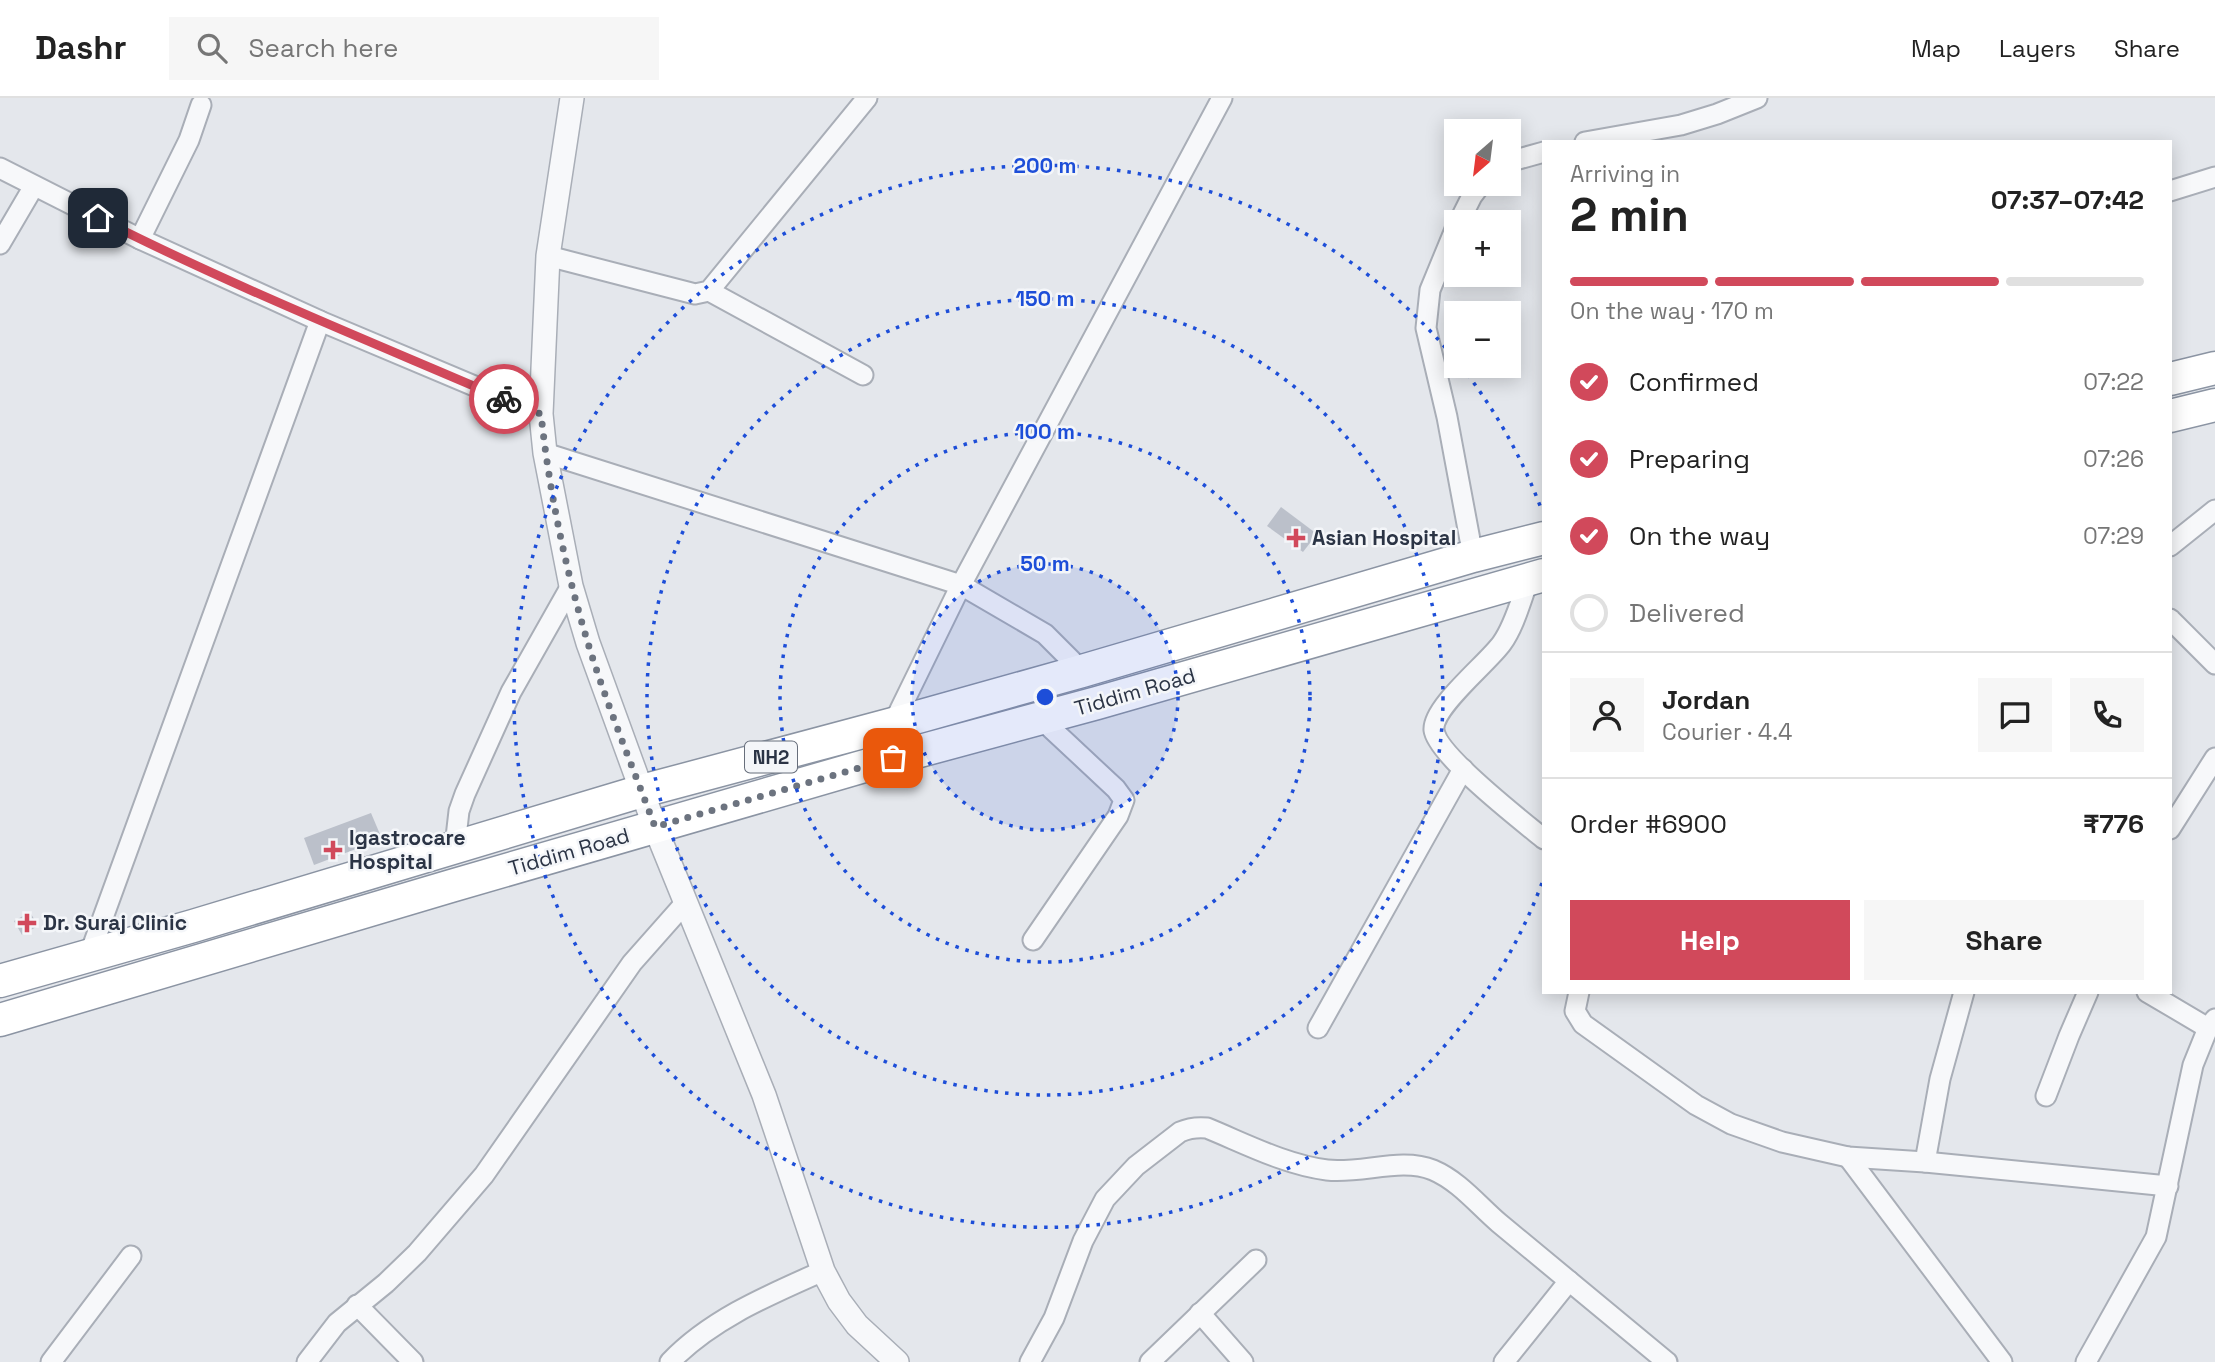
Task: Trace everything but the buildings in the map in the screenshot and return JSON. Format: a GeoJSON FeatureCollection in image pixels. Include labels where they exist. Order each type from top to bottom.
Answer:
{"type":"FeatureCollection","features":[{"type":"Feature","properties":{"kind":"highway"},"geometry":{"type":"LineString","coordinates":[[2172,379],[2215,368]]}},
{"type":"Feature","properties":{"kind":"highway"},"geometry":{"type":"LineString","coordinates":[[2172,416],[2215,405]]}},
{"type":"Feature","properties":{"kind":"highway","name":"Tiddim Road"},"geometry":{"type":"LineString","coordinates":[[0,981],[642,791],[1082,671],[1473,556],[1542,539]]}},
{"type":"Feature","properties":{"kind":"highway","name":"Tiddim Road"},"geometry":{"type":"LineString","coordinates":[[0,1020],[868,765],[1040,719],[1536,577]]}},
{"type":"Feature","properties":{"kind":"street"},"geometry":{"type":"LineString","coordinates":[[572,98],[548,256],[541,414],[545,453],[571,586],[588,643],[655,827],[764,1095],[822,1272],[857,1325],[897,1362]]}},
{"type":"Feature","properties":{"kind":"street"},"geometry":{"type":"LineString","coordinates":[[709,292],[867,98]]}},
{"type":"Feature","properties":{"kind":"street"},"geometry":{"type":"LineString","coordinates":[[893,724],[961,584],[1222,98]]}},
{"type":"Feature","properties":{"kind":"street"},"geometry":{"type":"LineString","coordinates":[[1596,140],[1681,125],[1756,98]]}},
{"type":"Feature","properties":{"kind":"street"},"geometry":{"type":"LineString","coordinates":[[140,239],[189,140],[201,105]]}},
{"type":"Feature","properties":{"kind":"street"},"geometry":{"type":"LineString","coordinates":[[1521,158],[1542,153]]}},
{"type":"Feature","properties":{"kind":"street"},"geometry":{"type":"LineString","coordinates":[[0,168],[140,239],[320,321],[541,414]]}},
{"type":"Feature","properties":{"kind":"street"},"geometry":{"type":"LineString","coordinates":[[2172,190],[2215,177]]}},
{"type":"Feature","properties":{"kind":"street"},"geometry":{"type":"LineString","coordinates":[[0,244],[34,186]]}},
{"type":"Feature","properties":{"kind":"street"},"geometry":{"type":"LineString","coordinates":[[548,256],[695,294],[709,292],[863,375]]}},
{"type":"Feature","properties":{"kind":"street"},"geometry":{"type":"LineString","coordinates":[[1444,257],[1430,290],[1426,328],[1447,417],[1473,556]]}},
{"type":"Feature","properties":{"kind":"street"},"geometry":{"type":"LineString","coordinates":[[89,956],[320,321]]}},
{"type":"Feature","properties":{"kind":"street"},"geometry":{"type":"LineString","coordinates":[[545,453],[961,584],[1045,634],[1082,671]]}},
{"type":"Feature","properties":{"kind":"street"},"geometry":{"type":"LineString","coordinates":[[2172,544],[2215,510]]}},
{"type":"Feature","properties":{"kind":"street"},"geometry":{"type":"LineString","coordinates":[[1536,577],[1504,640],[1445,704],[1436,717],[1434,731],[1440,743],[1463,769],[1542,837]]}},
{"type":"Feature","properties":{"kind":"street"},"geometry":{"type":"LineString","coordinates":[[455,846],[459,811],[465,794],[511,692],[571,586]]}},
{"type":"Feature","properties":{"kind":"street"},"geometry":{"type":"LineString","coordinates":[[2172,621],[2215,664]]}},
{"type":"Feature","properties":{"kind":"street"},"geometry":{"type":"LineString","coordinates":[[1033,940],[1118,816],[1124,800],[1116,789],[1040,719]]}},
{"type":"Feature","properties":{"kind":"street"},"geometry":{"type":"LineString","coordinates":[[2172,826],[2215,758]]}},
{"type":"Feature","properties":{"kind":"street"},"geometry":{"type":"LineString","coordinates":[[1318,1028],[1463,769]]}},
{"type":"Feature","properties":{"kind":"street"},"geometry":{"type":"LineString","coordinates":[[307,1362],[337,1323],[386,1283],[417,1253],[484,1174],[632,963],[686,902]]}},
{"type":"Feature","properties":{"kind":"street"},"geometry":{"type":"LineString","coordinates":[[1579,994],[1575,1011],[1583,1024],[1696,1105],[1731,1124],[1782,1142],[1848,1157],[2168,1186]]}},
{"type":"Feature","properties":{"kind":"street"},"geometry":{"type":"LineString","coordinates":[[1925,1162],[1940,1079],[1963,994]]}},
{"type":"Feature","properties":{"kind":"street"},"geometry":{"type":"LineString","coordinates":[[2046,1096],[2087,994]]}},
{"type":"Feature","properties":{"kind":"street"},"geometry":{"type":"LineString","coordinates":[[2086,1362],[2156,1237],[2193,1065],[2211,1023],[2151,994]]}},
{"type":"Feature","properties":{"kind":"street"},"geometry":{"type":"LineString","coordinates":[[1030,1362],[1054,1318],[1083,1241],[1105,1199],[1136,1166],[1188,1128],[1207,1128],[1287,1160],[1328,1170],[1356,1171],[1419,1166],[1433,1170],[1451,1179],[1495,1220],[1667,1362]]}},
{"type":"Feature","properties":{"kind":"street"},"geometry":{"type":"LineString","coordinates":[[1848,1157],[2002,1362]]}},
{"type":"Feature","properties":{"kind":"street"},"geometry":{"type":"LineString","coordinates":[[51,1362],[131,1256]]}},
{"type":"Feature","properties":{"kind":"street"},"geometry":{"type":"LineString","coordinates":[[1150,1362],[1256,1260]]}},
{"type":"Feature","properties":{"kind":"street"},"geometry":{"type":"LineString","coordinates":[[681,1358],[735,1313],[822,1272]]}},
{"type":"Feature","properties":{"kind":"street"},"geometry":{"type":"LineString","coordinates":[[1504,1362],[1569,1282]]}},
{"type":"Feature","properties":{"kind":"street"},"geometry":{"type":"LineString","coordinates":[[357,1305],[413,1362]]}},
{"type":"Feature","properties":{"kind":"street"},"geometry":{"type":"LineString","coordinates":[[1200,1313],[1243,1362]]}},
{"type":"Feature","properties":{"kind":"way so far"},"geometry":{"type":"LineString","coordinates":[[504,399],[541,414],[545,453],[571,586],[588,643],[655,827],[893,758]]}},
{"type":"Feature","properties":{"kind":"place","name":"Asian Hospital"},"geometry":{"type":"Point","coordinates":[1296,538]}},
{"type":"Feature","properties":{"kind":"place","name":"Igastrocare Hospital"},"geometry":{"type":"Point","coordinates":[333,850]}},
{"type":"Feature","properties":{"kind":"place","name":"Dr. Suraj Clinic"},"geometry":{"type":"Point","coordinates":[27,923]}},
{"type":"Feature","properties":{"kind":"route"},"geometry":{"type":"LineString","coordinates":[[98,218],[320,321],[504,399]]}}]}
